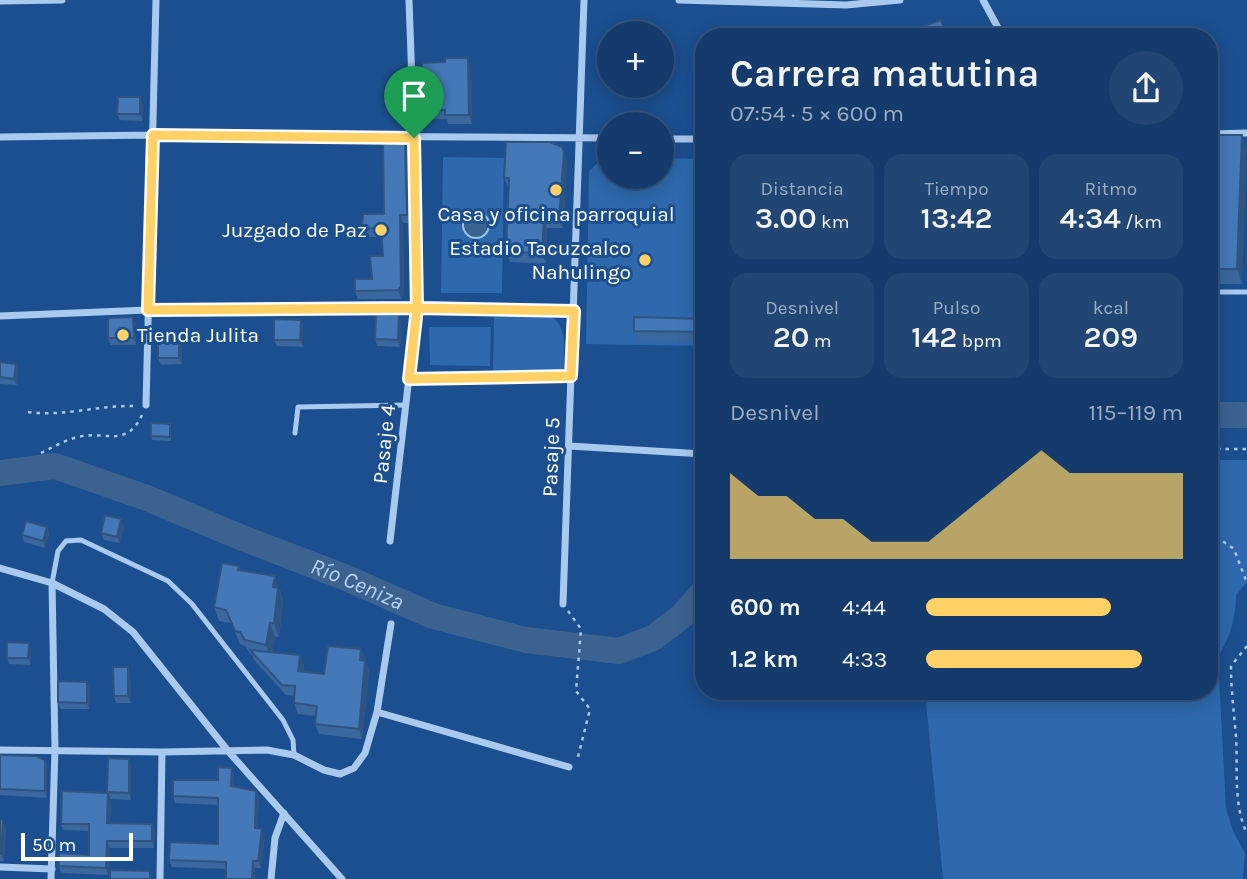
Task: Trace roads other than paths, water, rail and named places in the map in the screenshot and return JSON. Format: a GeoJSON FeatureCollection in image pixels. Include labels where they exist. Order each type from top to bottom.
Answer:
{"type":"FeatureCollection","features":[{"type":"Feature","properties":{"kind":"street"},"geometry":{"type":"LineString","coordinates":[[0,1],[62,0]]}},
{"type":"Feature","properties":{"kind":"street"},"geometry":{"type":"LineString","coordinates":[[146,405],[156,0]]}},
{"type":"Feature","properties":{"kind":"street"},"geometry":{"type":"LineString","coordinates":[[409,0],[417,308]]}},
{"type":"Feature","properties":{"kind":"street","name":"Pasaje 5"},"geometry":{"type":"LineString","coordinates":[[563,604],[584,0]]}},
{"type":"Feature","properties":{"kind":"street"},"geometry":{"type":"LineString","coordinates":[[679,0],[834,5],[900,0]]}},
{"type":"Feature","properties":{"kind":"street"},"geometry":{"type":"LineString","coordinates":[[983,0],[998,28]]}},
{"type":"Feature","properties":{"kind":"street"},"geometry":{"type":"LineString","coordinates":[[1218,134],[1247,133]]}},
{"type":"Feature","properties":{"kind":"street"},"geometry":{"type":"LineString","coordinates":[[0,137],[153,135],[597,138]]}},
{"type":"Feature","properties":{"kind":"street"},"geometry":{"type":"LineString","coordinates":[[674,139],[695,139]]}},
{"type":"Feature","properties":{"kind":"street"},"geometry":{"type":"LineString","coordinates":[[0,316],[148,310],[417,308],[574,311]]}},
{"type":"Feature","properties":{"kind":"street","name":"Pasaje 4"},"geometry":{"type":"LineString","coordinates":[[390,541],[417,308]]}},
{"type":"Feature","properties":{"kind":"street"},"geometry":{"type":"LineString","coordinates":[[569,446],[695,453]]}},
{"type":"Feature","properties":{"kind":"street"},"geometry":{"type":"LineString","coordinates":[[0,568],[52,583],[104,609],[133,632],[228,751],[342,879]]}},
{"type":"Feature","properties":{"kind":"street"},"geometry":{"type":"LineString","coordinates":[[51,879],[55,749],[52,583]]}},
{"type":"Feature","properties":{"kind":"street"},"geometry":{"type":"LineString","coordinates":[[0,750],[267,750],[294,755],[324,771],[340,774],[355,768],[365,753],[377,712],[391,624]]}},
{"type":"Feature","properties":{"kind":"street"},"geometry":{"type":"LineString","coordinates":[[377,712],[569,767]]}},
{"type":"Feature","properties":{"kind":"street"},"geometry":{"type":"LineString","coordinates":[[160,879],[162,752]]}},
{"type":"Feature","properties":{"kind":"street"},"geometry":{"type":"LineString","coordinates":[[271,879],[275,838],[284,813]]}},
{"type":"Feature","properties":{"kind":"street"},"geometry":{"type":"LineString","coordinates":[[0,867],[52,869]]}},
{"type":"Feature","properties":{"kind":"lane"},"geometry":{"type":"LineString","coordinates":[[1218,292],[1247,292]]}},
{"type":"Feature","properties":{"kind":"lane"},"geometry":{"type":"LineString","coordinates":[[409,379],[571,376]]}},
{"type":"Feature","properties":{"kind":"lane"},"geometry":{"type":"LineString","coordinates":[[295,433],[298,407],[406,405]]}},
{"type":"Feature","properties":{"kind":"lane"},"geometry":{"type":"LineString","coordinates":[[52,583],[58,551],[66,541],[81,540],[168,581],[192,604],[284,720],[293,740],[294,755]]}},
{"type":"Feature","properties":{"kind":"waterway","name":"Río Ceniza"},"geometry":{"type":"LineString","coordinates":[[1218,415],[1247,415]]}},
{"type":"Feature","properties":{"kind":"waterway","name":"Río Ceniza"},"geometry":{"type":"LineString","coordinates":[[0,473],[55,466],[147,498],[344,577],[433,616],[526,640],[619,651],[653,638],[682,616],[695,601]]}},
{"type":"Feature","properties":{"kind":"place","name":"Casa y oficina parroquial"},"geometry":{"type":"Point","coordinates":[556,190]}},
{"type":"Feature","properties":{"kind":"place","name":"Juzgado de Paz"},"geometry":{"type":"Point","coordinates":[381,230]}},
{"type":"Feature","properties":{"kind":"place","name":"Estadio Tacuzcalco Nahulingo"},"geometry":{"type":"Point","coordinates":[645,260]}},
{"type":"Feature","properties":{"kind":"place","name":"Tienda Julita"},"geometry":{"type":"Point","coordinates":[123,335]}}]}
